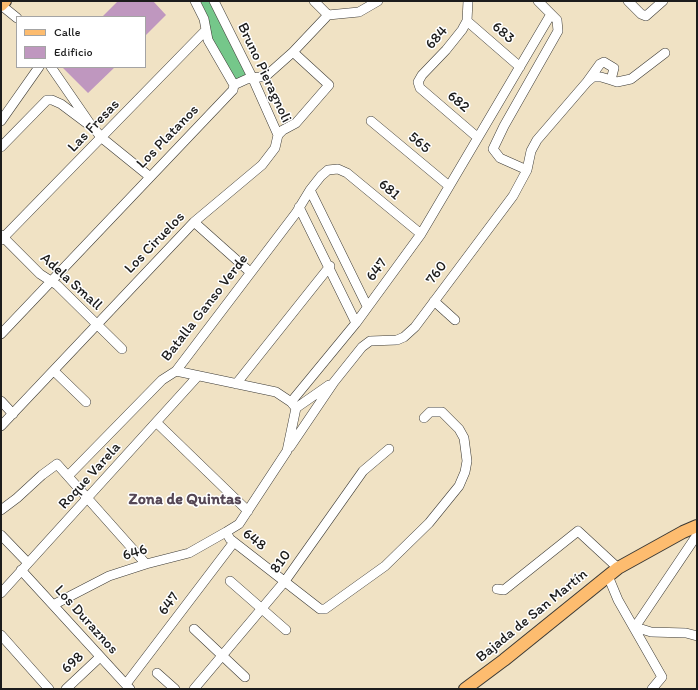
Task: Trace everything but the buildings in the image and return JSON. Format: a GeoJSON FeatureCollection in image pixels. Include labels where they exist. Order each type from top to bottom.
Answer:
{"type":"FeatureCollection","features":[{"type":"Feature","properties":{"kind":"main road"},"geometry":{"type":"LineString","coordinates":[[1,5],[5,1]]}},
{"type":"Feature","properties":{"kind":"main road","name":"Bajada de San Martín"},"geometry":{"type":"LineString","coordinates":[[465,689],[618,568],[696,528]]}},
{"type":"Feature","properties":{"kind":"street"},"geometry":{"type":"LineString","coordinates":[[195,1],[204,19],[208,40],[234,85],[266,76],[293,52],[328,15],[359,12],[378,1]]}},
{"type":"Feature","properties":{"kind":"street","name":"Bruno Pieragnoli"},"geometry":{"type":"LineString","coordinates":[[214,1],[254,79],[278,135]]}},
{"type":"Feature","properties":{"kind":"street","name":"684"},"geometry":{"type":"LineString","coordinates":[[420,88],[418,82],[422,75],[446,50],[467,21],[468,1]]}},
{"type":"Feature","properties":{"kind":"street"},"geometry":{"type":"LineString","coordinates":[[527,170],[500,158],[494,149],[504,126],[558,31],[557,20],[538,1]]}},
{"type":"Feature","properties":{"kind":"street"},"geometry":{"type":"LineString","coordinates":[[628,1],[641,14],[646,16],[663,1]]}},
{"type":"Feature","properties":{"kind":"street"},"geometry":{"type":"LineString","coordinates":[[318,3],[328,15]]}},
{"type":"Feature","properties":{"kind":"street"},"geometry":{"type":"LineString","coordinates":[[1,5],[16,17]]}},
{"type":"Feature","properties":{"kind":"street","name":"647"},"geometry":{"type":"LineString","coordinates":[[226,532],[239,524],[287,451],[294,405],[421,234],[551,14]]}},
{"type":"Feature","properties":{"kind":"street","name":"683"},"geometry":{"type":"LineString","coordinates":[[467,21],[520,67]]}},
{"type":"Feature","properties":{"kind":"street","name":"Las Fresas"},"geometry":{"type":"LineString","coordinates":[[2,237],[102,138],[206,30]]}},
{"type":"Feature","properties":{"kind":"street"},"geometry":{"type":"LineString","coordinates":[[278,135],[296,122],[330,85],[293,52]]}},
{"type":"Feature","properties":{"kind":"street"},"geometry":{"type":"LineString","coordinates":[[587,82],[593,78],[601,77],[617,82],[631,79],[665,53]]}},
{"type":"Feature","properties":{"kind":"street","name":"760"},"geometry":{"type":"LineString","coordinates":[[287,451],[334,382],[362,347],[370,341],[397,340],[404,337],[415,326],[513,196],[527,170],[531,151],[537,140],[587,82],[600,64],[604,62],[614,68],[611,80]]}},
{"type":"Feature","properties":{"kind":"street"},"geometry":{"type":"LineString","coordinates":[[1,121],[39,68]]}},
{"type":"Feature","properties":{"kind":"street"},"geometry":{"type":"LineString","coordinates":[[52,68],[93,128],[102,138],[149,176]]}},
{"type":"Feature","properties":{"kind":"street","name":"Los Platanos"},"geometry":{"type":"LineString","coordinates":[[1,334],[149,176],[233,90],[234,85]]}},
{"type":"Feature","properties":{"kind":"street","name":"682"},"geometry":{"type":"LineString","coordinates":[[420,88],[478,137]]}},
{"type":"Feature","properties":{"kind":"street"},"geometry":{"type":"LineString","coordinates":[[1,147],[43,102],[52,100],[60,104],[93,128]]}},
{"type":"Feature","properties":{"kind":"street","name":"565"},"geometry":{"type":"LineString","coordinates":[[370,121],[449,186]]}},
{"type":"Feature","properties":{"kind":"street","name":"Los Ciruelos"},"geometry":{"type":"LineString","coordinates":[[1,426],[194,222],[262,165],[275,148],[278,135]]}},
{"type":"Feature","properties":{"kind":"street","name":"Batalla Ganso Verde"},"geometry":{"type":"LineString","coordinates":[[68,476],[162,380],[176,371],[321,176],[328,170],[338,169]]}},
{"type":"Feature","properties":{"kind":"street","name":"681"},"geometry":{"type":"LineString","coordinates":[[338,169],[347,173],[421,234]]}},
{"type":"Feature","properties":{"kind":"street"},"geometry":{"type":"LineString","coordinates":[[310,190],[367,306]]}},
{"type":"Feature","properties":{"kind":"street"},"geometry":{"type":"LineString","coordinates":[[299,207],[330,266],[356,322]]}},
{"type":"Feature","properties":{"kind":"street"},"geometry":{"type":"LineString","coordinates":[[194,222],[250,272]]}},
{"type":"Feature","properties":{"kind":"street","name":"Adela Small"},"geometry":{"type":"LineString","coordinates":[[2,237],[40,274],[51,280],[122,349]]}},
{"type":"Feature","properties":{"kind":"street"},"geometry":{"type":"LineString","coordinates":[[236,384],[330,266]]}},
{"type":"Feature","properties":{"kind":"street"},"geometry":{"type":"LineString","coordinates":[[434,301],[456,320]]}},
{"type":"Feature","properties":{"kind":"street"},"geometry":{"type":"LineString","coordinates":[[54,371],[86,402]]}},
{"type":"Feature","properties":{"kind":"street"},"geometry":{"type":"LineString","coordinates":[[176,371],[276,392],[294,405],[334,382]]}},
{"type":"Feature","properties":{"kind":"street","name":"Roque Varela"},"geometry":{"type":"LineString","coordinates":[[1,593],[198,376]]}},
{"type":"Feature","properties":{"kind":"street"},"geometry":{"type":"LineString","coordinates":[[1,402],[13,414]]}},
{"type":"Feature","properties":{"kind":"street","name":"648"},"geometry":{"type":"LineString","coordinates":[[226,532],[234,542],[320,609],[324,609],[385,566],[429,523],[459,486],[465,472],[466,461],[464,438],[459,429],[442,412],[430,412],[424,418]]}},
{"type":"Feature","properties":{"kind":"street"},"geometry":{"type":"LineString","coordinates":[[157,422],[248,511]]}},
{"type":"Feature","properties":{"kind":"street","name":"810"},"geometry":{"type":"LineString","coordinates":[[194,689],[285,581],[363,471],[388,449]]}},
{"type":"Feature","properties":{"kind":"street"},"geometry":{"type":"LineString","coordinates":[[1,510],[56,464],[146,564]]}},
{"type":"Feature","properties":{"kind":"street"},"geometry":{"type":"LineString","coordinates":[[635,627],[696,528]]}},
{"type":"Feature","properties":{"kind":"street"},"geometry":{"type":"LineString","coordinates":[[498,589],[504,590],[578,530],[618,568]]}},
{"type":"Feature","properties":{"kind":"street","name":"646"},"geometry":{"type":"LineString","coordinates":[[53,605],[109,576],[146,564],[189,553],[226,532]]}},
{"type":"Feature","properties":{"kind":"street"},"geometry":{"type":"LineString","coordinates":[[1,535],[28,563]]}},
{"type":"Feature","properties":{"kind":"street","name":"647"},"geometry":{"type":"LineString","coordinates":[[128,686],[234,542]]}},
{"type":"Feature","properties":{"kind":"street","name":"Los Duraznos"},"geometry":{"type":"LineString","coordinates":[[21,570],[128,686]]}},
{"type":"Feature","properties":{"kind":"street"},"geometry":{"type":"LineString","coordinates":[[608,576],[618,600],[635,627],[662,677],[652,689]]}},
{"type":"Feature","properties":{"kind":"street"},"geometry":{"type":"LineString","coordinates":[[230,582],[286,630]]}},
{"type":"Feature","properties":{"kind":"street"},"geometry":{"type":"LineString","coordinates":[[635,627],[651,632],[686,633],[697,636]]}},
{"type":"Feature","properties":{"kind":"street"},"geometry":{"type":"LineString","coordinates":[[194,629],[245,677]]}},
{"type":"Feature","properties":{"kind":"street"},"geometry":{"type":"LineString","coordinates":[[1,635],[49,689]]}},
{"type":"Feature","properties":{"kind":"street","name":"698"},"geometry":{"type":"LineString","coordinates":[[66,689],[100,657]]}},
{"type":"Feature","properties":{"kind":"street"},"geometry":{"type":"LineString","coordinates":[[157,673],[175,689]]}},
{"type":"Feature","properties":{"kind":"green space"},"geometry":{"type":"Polygon","coordinates":[[[195,1],[214,1],[253,79],[234,85],[208,40],[195,1]]]}},
{"type":"Feature","properties":{"kind":"district","name":"Zona de Quintas"},"geometry":{"type":"Point","coordinates":[185,500]}}]}
